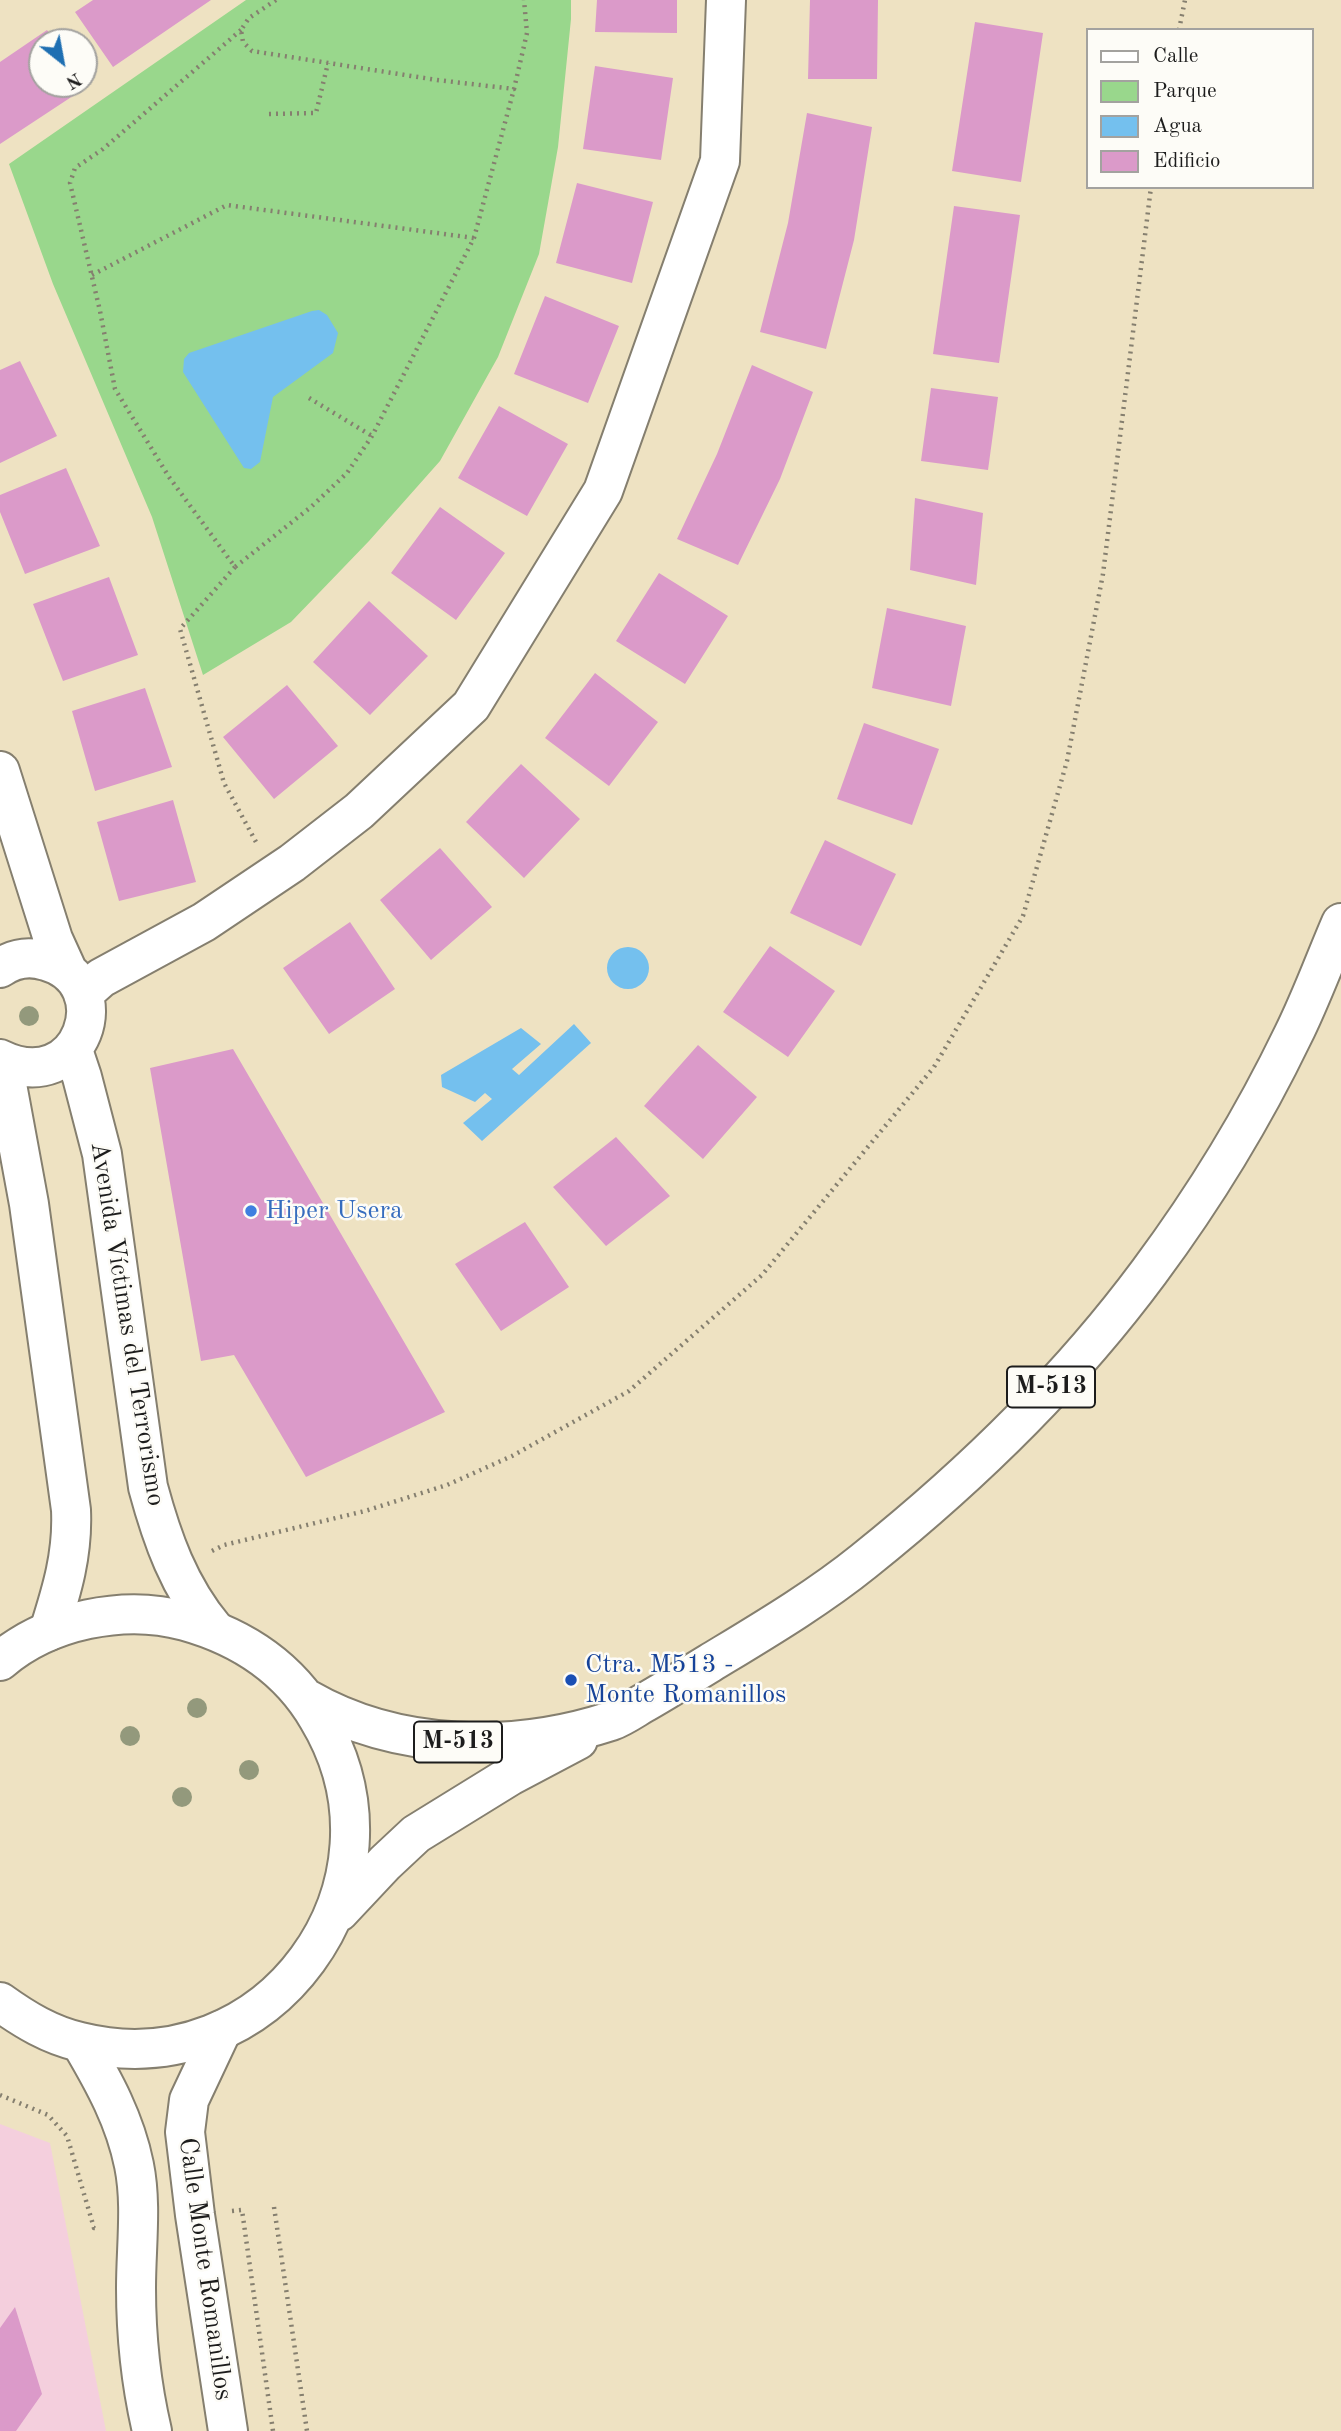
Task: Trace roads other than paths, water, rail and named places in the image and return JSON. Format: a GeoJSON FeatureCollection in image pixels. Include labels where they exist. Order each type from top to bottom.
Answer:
{"type":"FeatureCollection","features":[{"type":"Feature","properties":{"kind":"street"},"geometry":{"type":"LineString","coordinates":[[76,983],[101,978],[204,922],[292,863],[359,811],[471,706],[603,491],[720,161],[726,0]]}},
{"type":"Feature","properties":{"kind":"street"},"geometry":{"type":"LineString","coordinates":[[0,771],[52,939],[76,983],[86,1023],[73,1049],[61,1060],[30,1069],[14,1066],[0,1059]]}},
{"type":"Feature","properties":{"kind":"street","name":"M-513"},"geometry":{"type":"LineString","coordinates":[[307,1699],[336,1716],[366,1727],[451,1742],[506,1741],[552,1735],[615,1720],[761,1632],[862,1563],[973,1467],[1073,1365],[1149,1272],[1235,1146],[1294,1034],[1341,923]]}},
{"type":"Feature","properties":{"kind":"street"},"geometry":{"type":"LineString","coordinates":[[0,968],[23,958],[39,959],[54,963],[76,983]]}},
{"type":"Feature","properties":{"kind":"street","name":"Avenida Víctimas del Terrorismo"},"geometry":{"type":"LineString","coordinates":[[73,1049],[102,1154],[148,1487],[161,1532],[181,1580],[197,1608],[214,1629]]}},
{"type":"Feature","properties":{"kind":"street"},"geometry":{"type":"LineString","coordinates":[[0,1059],[29,1205],[71,1510],[72,1540],[63,1587],[49,1631]]}},
{"type":"Feature","properties":{"kind":"street"},"geometry":{"type":"LineString","coordinates":[[0,1661],[49,1631],[89,1619],[131,1614],[173,1617],[214,1629],[241,1641],[288,1677],[307,1699],[331,1739],[346,1782],[351,1828],[347,1875],[333,1919],[313,1954],[288,1985],[257,2010],[222,2030],[188,2042],[152,2048],[117,2048],[82,2043],[8,2015]]}},
{"type":"Feature","properties":{"kind":"street"},"geometry":{"type":"LineString","coordinates":[[333,1919],[416,1834],[510,1776],[615,1720]]}},
{"type":"Feature","properties":{"kind":"street","name":"Calle Monte Romanillos"},"geometry":{"type":"LineString","coordinates":[[222,2030],[189,2100],[185,2132],[228,2431]]}},
{"type":"Feature","properties":{"kind":"street"},"geometry":{"type":"LineString","coordinates":[[82,2043],[123,2120],[135,2167],[139,2349],[152,2431]]}},
{"type":"Feature","properties":{"kind":"water"},"geometry":{"type":"Polygon","coordinates":[[[319,310],[327,315],[338,333],[333,353],[273,397],[260,462],[251,469],[244,468],[183,372],[184,359],[189,353],[319,310]]]}},
{"type":"Feature","properties":{"kind":"water"},"geometry":{"type":"Polygon","coordinates":[[[628,947],[643,953],[649,968],[643,983],[628,989],[613,983],[607,968],[613,953],[628,947]]]}},
{"type":"Feature","properties":{"kind":"water"},"geometry":{"type":"Polygon","coordinates":[[[574,1024],[591,1043],[482,1141],[463,1123],[492,1099],[485,1093],[475,1102],[442,1087],[441,1075],[521,1028],[541,1044],[512,1069],[519,1075],[574,1024]]]}},
{"type":"Feature","properties":{"kind":"place","name":"Hiper Usera"},"geometry":{"type":"Point","coordinates":[251,1211]}},
{"type":"Feature","properties":{"kind":"place","name":"Ctra. M513 - Monte Romanillos"},"geometry":{"type":"Point","coordinates":[571,1680]}}]}
